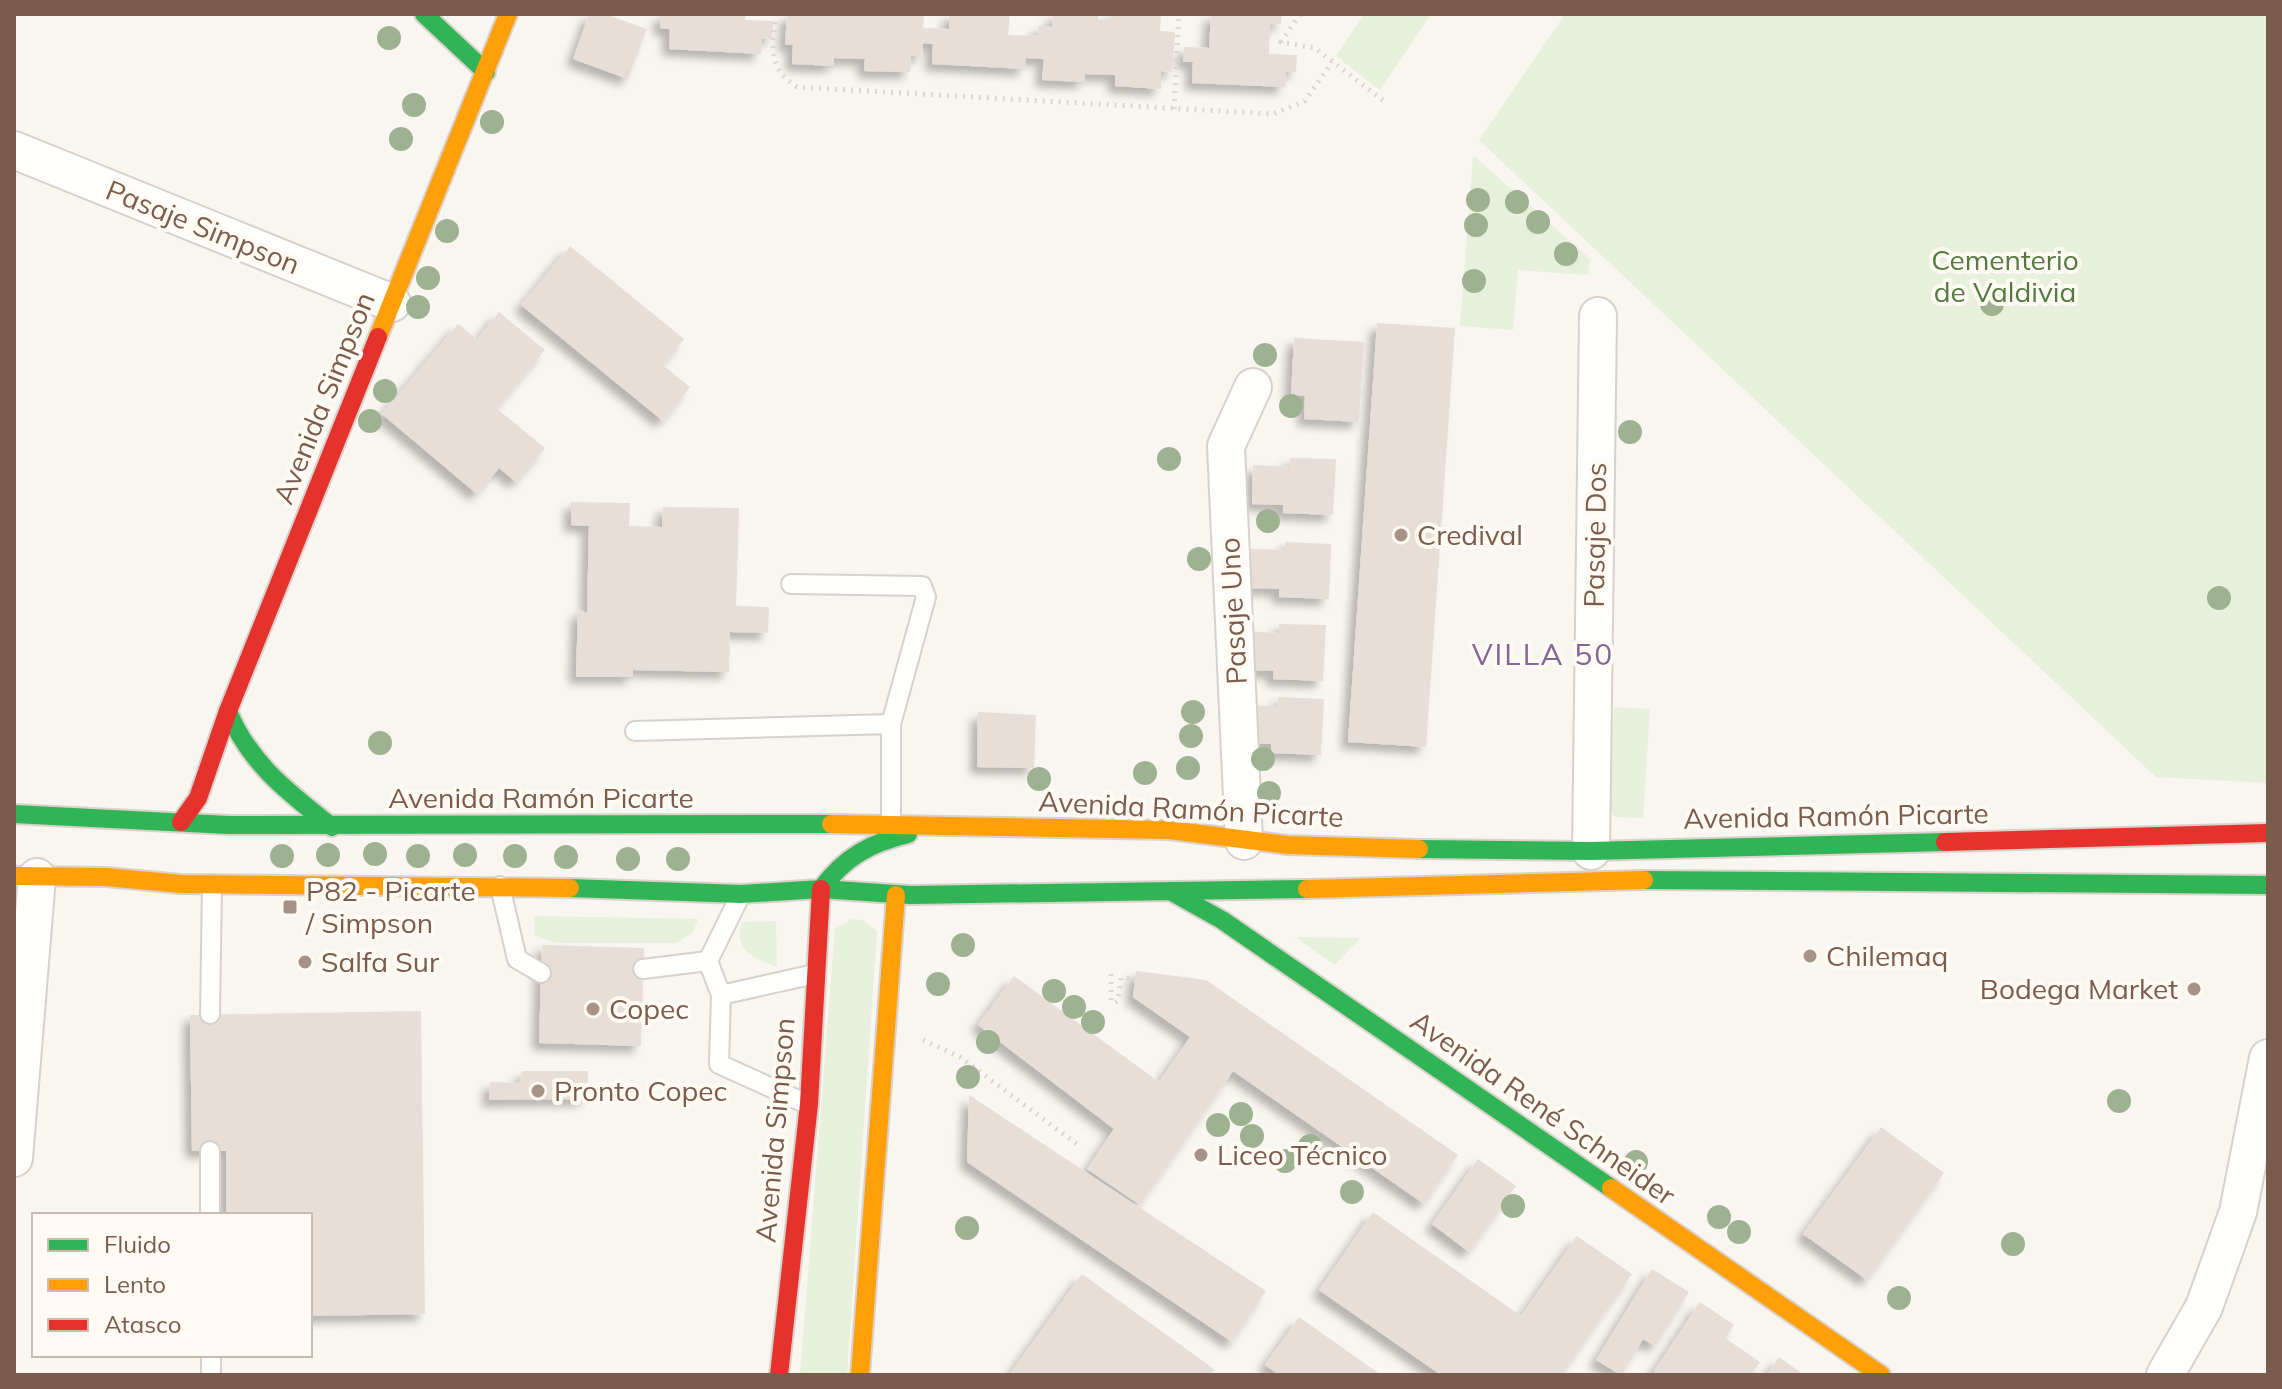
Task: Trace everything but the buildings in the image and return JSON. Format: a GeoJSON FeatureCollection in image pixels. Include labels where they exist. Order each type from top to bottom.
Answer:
{"type":"FeatureCollection","features":[{"type":"Feature","properties":{"kind":"main road"},"geometry":{"type":"LineString","coordinates":[[424,14],[486,72]]}},
{"type":"Feature","properties":{"kind":"main road","name":"Avenida Simpson"},"geometry":{"type":"LineString","coordinates":[[181,822],[198,798],[228,711],[508,14]]}},
{"type":"Feature","properties":{"kind":"main road"},"geometry":{"type":"LineString","coordinates":[[228,711],[234,729],[261,771],[332,827]]}},
{"type":"Feature","properties":{"kind":"main road","name":"Avenida Ramón Picarte"},"geometry":{"type":"LineString","coordinates":[[14,814],[332,827],[891,824],[1169,830],[1244,841],[1450,850],[1591,851],[2268,833]]}},
{"type":"Feature","properties":{"kind":"main road"},"geometry":{"type":"LineString","coordinates":[[159,839],[181,822]]}},
{"type":"Feature","properties":{"kind":"main road"},"geometry":{"type":"LineString","coordinates":[[821,889],[840,862],[858,851],[946,826]]}},
{"type":"Feature","properties":{"kind":"main road"},"geometry":{"type":"LineString","coordinates":[[38,871],[181,884],[500,886],[741,894],[821,889],[896,895],[1336,889],[1581,880],[2268,885]]}},
{"type":"Feature","properties":{"kind":"main road","name":"Avenida Simpson"},"geometry":{"type":"LineString","coordinates":[[779,1375],[809,1104],[821,889]]}},
{"type":"Feature","properties":{"kind":"main road","name":"Avenida René Schneider"},"geometry":{"type":"LineString","coordinates":[[1170,891],[1222,920],[1881,1375]]}},
{"type":"Feature","properties":{"kind":"main road"},"geometry":{"type":"LineString","coordinates":[[860,1375],[896,895]]}},
{"type":"Feature","properties":{"kind":"street","name":"Pasaje Simpson"},"geometry":{"type":"LineString","coordinates":[[14,150],[392,303]]}},
{"type":"Feature","properties":{"kind":"street","name":"Pasaje Dos"},"geometry":{"type":"LineString","coordinates":[[1591,851],[1598,316]]}},
{"type":"Feature","properties":{"kind":"street","name":"Pasaje Uno"},"geometry":{"type":"LineString","coordinates":[[1244,841],[1226,446],[1253,387]]}},
{"type":"Feature","properties":{"kind":"street"},"geometry":{"type":"LineString","coordinates":[[14,1158],[38,871]]}},
{"type":"Feature","properties":{"kind":"street"},"geometry":{"type":"LineString","coordinates":[[2165,1375],[2204,1307],[2238,1212],[2268,1058]]}},
{"type":"Feature","properties":{"kind":"lane"},"geometry":{"type":"LineString","coordinates":[[791,584],[922,586],[926,597],[891,724],[891,824]]}},
{"type":"Feature","properties":{"kind":"lane"},"geometry":{"type":"LineString","coordinates":[[635,731],[891,724]]}},
{"type":"Feature","properties":{"kind":"lane"},"geometry":{"type":"LineString","coordinates":[[210,1014],[213,882]]}},
{"type":"Feature","properties":{"kind":"lane"},"geometry":{"type":"LineString","coordinates":[[500,886],[517,959],[541,973]]}},
{"type":"Feature","properties":{"kind":"lane"},"geometry":{"type":"LineString","coordinates":[[741,894],[708,961],[721,995],[719,1064],[809,1104]]}},
{"type":"Feature","properties":{"kind":"lane"},"geometry":{"type":"LineString","coordinates":[[643,969],[708,961]]}},
{"type":"Feature","properties":{"kind":"lane"},"geometry":{"type":"LineString","coordinates":[[721,995],[815,974]]}},
{"type":"Feature","properties":{"kind":"lane"},"geometry":{"type":"LineString","coordinates":[[210,1151],[210,1213]]}},
{"type":"Feature","properties":{"kind":"path"},"geometry":{"type":"LineString","coordinates":[[775,14],[773,60],[779,76],[797,87],[1273,114],[1305,101],[1332,62]]}},
{"type":"Feature","properties":{"kind":"path"},"geometry":{"type":"LineString","coordinates":[[1174,109],[1179,14]]}},
{"type":"Feature","properties":{"kind":"path"},"geometry":{"type":"LineString","coordinates":[[1300,14],[1281,42],[1315,48],[1385,102]]}},
{"type":"Feature","properties":{"kind":"path"},"geometry":{"type":"LineString","coordinates":[[1111,974],[1111,1001],[1115,1003],[1118,1001],[1121,978],[1135,979]]}},
{"type":"Feature","properties":{"kind":"path"},"geometry":{"type":"LineString","coordinates":[[915,1040],[930,1040],[960,1057],[1077,1144]]}},
{"type":"Feature","properties":{"kind":"green space"},"geometry":{"type":"Polygon","coordinates":[[[1364,14],[1431,14],[1380,90],[1336,56],[1364,14]]]}},
{"type":"Feature","properties":{"kind":"green space","name":"Cementerio de Valdivia"},"geometry":{"type":"Polygon","coordinates":[[[1565,14],[2268,14],[2268,783],[2156,777],[1479,140],[1565,14]]]}},
{"type":"Feature","properties":{"kind":"green space"},"geometry":{"type":"Polygon","coordinates":[[[1473,155],[1590,259],[1588,275],[1518,270],[1513,330],[1460,326],[1473,155]]]}},
{"type":"Feature","properties":{"kind":"green space"},"geometry":{"type":"Polygon","coordinates":[[[1614,707],[1650,709],[1643,818],[1615,817],[1609,809],[1614,707]]]}},
{"type":"Feature","properties":{"kind":"green space"},"geometry":{"type":"Polygon","coordinates":[[[535,916],[698,919],[693,932],[677,943],[555,943],[534,935],[535,916]]]}},
{"type":"Feature","properties":{"kind":"green space"},"geometry":{"type":"Polygon","coordinates":[[[852,919],[862,920],[877,931],[847,1375],[800,1375],[835,929],[852,919]]]}},
{"type":"Feature","properties":{"kind":"green space"},"geometry":{"type":"Polygon","coordinates":[[[776,921],[777,967],[747,952],[740,940],[742,922],[776,921]]]}},
{"type":"Feature","properties":{"kind":"green space"},"geometry":{"type":"Polygon","coordinates":[[[1295,937],[1360,938],[1335,965],[1295,937]]]}},
{"type":"Feature","properties":{"kind":"traffic: fast"},"geometry":{"type":"LineString","coordinates":[[424,14],[486,72]]}},
{"type":"Feature","properties":{"kind":"traffic: fast"},"geometry":{"type":"LineString","coordinates":[[228,711],[259,762],[332,827]]}},
{"type":"Feature","properties":{"kind":"traffic: fast"},"geometry":{"type":"LineString","coordinates":[[14,814],[228,825],[831,824]]}},
{"type":"Feature","properties":{"kind":"traffic: fast"},"geometry":{"type":"LineString","coordinates":[[821,889],[839,868],[859,853],[908,834]]}},
{"type":"Feature","properties":{"kind":"traffic: fast"},"geometry":{"type":"LineString","coordinates":[[1419,849],[1591,851],[1945,842]]}},
{"type":"Feature","properties":{"kind":"traffic: fast"},"geometry":{"type":"LineString","coordinates":[[1644,880],[2268,885]]}},
{"type":"Feature","properties":{"kind":"traffic: fast"},"geometry":{"type":"LineString","coordinates":[[570,888],[741,894],[821,889],[910,895],[1307,889]]}},
{"type":"Feature","properties":{"kind":"traffic: fast"},"geometry":{"type":"LineString","coordinates":[[1170,891],[1222,920],[1611,1188]]}},
{"type":"Feature","properties":{"kind":"traffic: slow"},"geometry":{"type":"LineString","coordinates":[[378,337],[508,14]]}},
{"type":"Feature","properties":{"kind":"traffic: slow"},"geometry":{"type":"LineString","coordinates":[[831,824],[1169,830],[1288,845],[1419,849]]}},
{"type":"Feature","properties":{"kind":"traffic: slow"},"geometry":{"type":"LineString","coordinates":[[14,876],[106,877],[181,884],[570,888]]}},
{"type":"Feature","properties":{"kind":"traffic: slow"},"geometry":{"type":"LineString","coordinates":[[1307,889],[1644,880]]}},
{"type":"Feature","properties":{"kind":"traffic: slow"},"geometry":{"type":"LineString","coordinates":[[860,1375],[896,895]]}},
{"type":"Feature","properties":{"kind":"traffic: slow"},"geometry":{"type":"LineString","coordinates":[[1611,1188],[1881,1375]]}},
{"type":"Feature","properties":{"kind":"traffic: jam"},"geometry":{"type":"LineString","coordinates":[[181,822],[198,798],[228,711],[378,337]]}},
{"type":"Feature","properties":{"kind":"traffic: jam"},"geometry":{"type":"LineString","coordinates":[[1945,842],[2268,833]]}},
{"type":"Feature","properties":{"kind":"traffic: jam"},"geometry":{"type":"LineString","coordinates":[[779,1375],[809,1104],[821,889]]}},
{"type":"Feature","properties":{"kind":"place","name":"Credival"},"geometry":{"type":"Point","coordinates":[1401,535]}},
{"type":"Feature","properties":{"kind":"place","name":"P82 - Picarte / Simpson"},"geometry":{"type":"Point","coordinates":[290,907]}},
{"type":"Feature","properties":{"kind":"place","name":"Chilemaq"},"geometry":{"type":"Point","coordinates":[1810,956]}},
{"type":"Feature","properties":{"kind":"place","name":"Salfa Sur"},"geometry":{"type":"Point","coordinates":[305,962]}},
{"type":"Feature","properties":{"kind":"place","name":"Bodega Market"},"geometry":{"type":"Point","coordinates":[2194,989]}},
{"type":"Feature","properties":{"kind":"place","name":"Copec"},"geometry":{"type":"Point","coordinates":[593,1009]}},
{"type":"Feature","properties":{"kind":"place","name":"Pronto Copec"},"geometry":{"type":"Point","coordinates":[538,1091]}},
{"type":"Feature","properties":{"kind":"place","name":"Liceo Técnico"},"geometry":{"type":"Point","coordinates":[1201,1155]}},
{"type":"Feature","properties":{"kind":"district","name":"VILLA 50"},"geometry":{"type":"Point","coordinates":[1543,655]}}]}
